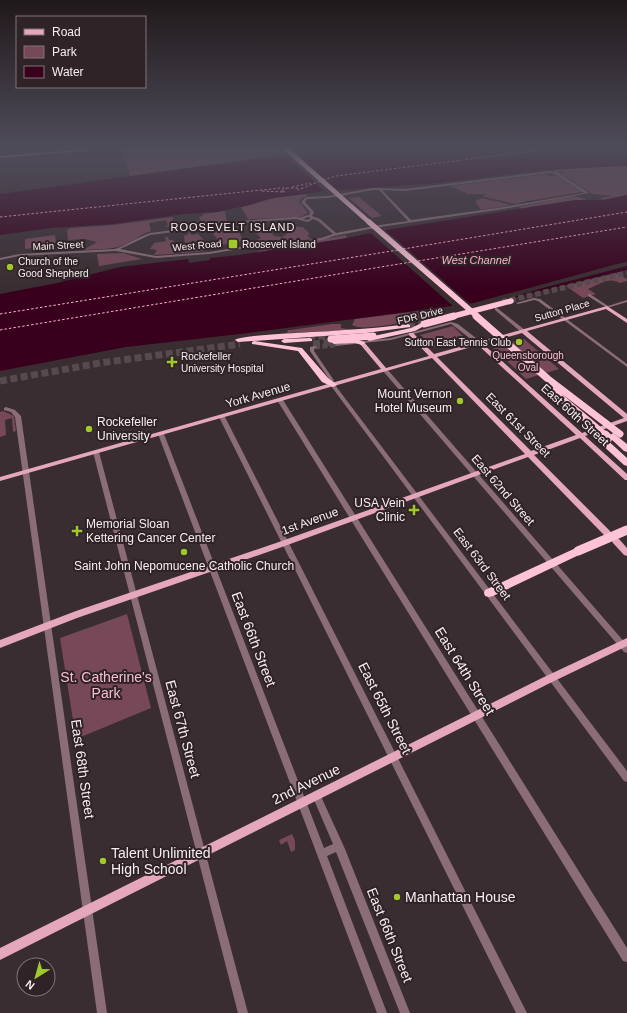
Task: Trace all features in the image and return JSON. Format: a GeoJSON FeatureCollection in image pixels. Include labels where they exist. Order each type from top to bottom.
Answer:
{"type":"FeatureCollection","features":[{"type":"Feature","properties":{"kind":"highway"},"geometry":{"type":"LineString","coordinates":[[333,194],[627,455]]}},
{"type":"Feature","properties":{"kind":"highway"},"geometry":{"type":"LineString","coordinates":[[333,194],[547,384],[583,423],[627,461]]}},
{"type":"Feature","properties":{"kind":"highway"},"geometry":{"type":"LineString","coordinates":[[338,194],[544,373],[608,438],[627,461]]}},
{"type":"Feature","properties":{"kind":"highway"},"geometry":{"type":"LineString","coordinates":[[338,194],[548,379],[595,414],[627,441]]}},
{"type":"Feature","properties":{"kind":"highway","name":"FDR Drive"},"geometry":{"type":"LineString","coordinates":[[422,327],[515,302]]}},
{"type":"Feature","properties":{"kind":"highway","name":"FDR Drive"},"geometry":{"type":"LineString","coordinates":[[311,342],[239,342],[267,337],[374,330],[408,326]]}},
{"type":"Feature","properties":{"kind":"highway"},"geometry":{"type":"LineString","coordinates":[[332,341],[353,341],[422,327]]}},
{"type":"Feature","properties":{"kind":"highway"},"geometry":{"type":"LineString","coordinates":[[412,334],[422,327]]}},
{"type":"Feature","properties":{"kind":"highway"},"geometry":{"type":"LineString","coordinates":[[267,337],[311,342],[308,350],[319,363]]}},
{"type":"Feature","properties":{"kind":"highway"},"geometry":{"type":"LineString","coordinates":[[332,341],[347,337],[362,343]]}},
{"type":"Feature","properties":{"kind":"highway"},"geometry":{"type":"LineString","coordinates":[[332,341],[371,338]]}},
{"type":"Feature","properties":{"kind":"highway"},"geometry":{"type":"LineString","coordinates":[[254,343],[300,349],[325,380],[333,385]]}},
{"type":"Feature","properties":{"kind":"highway"},"geometry":{"type":"LineString","coordinates":[[608,438],[627,448]]}},
{"type":"Feature","properties":{"kind":"highway"},"geometry":{"type":"LineString","coordinates":[[489,593],[578,551],[627,530]]}},
{"type":"Feature","properties":{"kind":"main road","name":"Sutton Place"},"geometry":{"type":"LineString","coordinates":[[523,331],[607,307]]}},
{"type":"Feature","properties":{"kind":"main road"},"geometry":{"type":"LineString","coordinates":[[607,307],[627,321]]}},
{"type":"Feature","properties":{"kind":"main road"},"geometry":{"type":"LineString","coordinates":[[523,331],[627,418]]}},
{"type":"Feature","properties":{"kind":"main road","name":"York Avenue"},"geometry":{"type":"LineString","coordinates":[[0,480],[523,331]]}},
{"type":"Feature","properties":{"kind":"main road","name":"East 61st Street"},"geometry":{"type":"LineString","coordinates":[[412,334],[608,533]]}},
{"type":"Feature","properties":{"kind":"main road","name":"East 62nd Street"},"geometry":{"type":"LineString","coordinates":[[362,343],[385,370]]}},
{"type":"Feature","properties":{"kind":"main road","name":"East 60th Street"},"geometry":{"type":"LineString","coordinates":[[479,343],[627,478]]}},
{"type":"Feature","properties":{"kind":"main road","name":"1st Avenue"},"geometry":{"type":"LineString","coordinates":[[0,644],[286,543],[474,474],[531,455],[627,418]]}},
{"type":"Feature","properties":{"kind":"main road"},"geometry":{"type":"LineString","coordinates":[[616,541],[627,553]]}},
{"type":"Feature","properties":{"kind":"main road","name":"2nd Avenue"},"geometry":{"type":"LineString","coordinates":[[0,954],[552,677],[625,645]]}},
{"type":"Feature","properties":{"kind":"street"},"geometry":{"type":"LineString","coordinates":[[336,235],[319,220],[312,217],[312,212],[302,202],[305,199],[343,194]]}},
{"type":"Feature","properties":{"kind":"street"},"geometry":{"type":"LineString","coordinates":[[384,194],[411,222]]}},
{"type":"Feature","properties":{"kind":"street","name":"West Road"},"geometry":{"type":"LineString","coordinates":[[130,252],[153,257],[196,254],[246,247],[271,247],[322,239],[380,226],[510,207],[582,194]]}},
{"type":"Feature","properties":{"kind":"street","name":"Main Street"},"geometry":{"type":"LineString","coordinates":[[118,250],[129,246],[143,236],[150,234],[251,221],[302,218],[308,221],[312,217]]}},
{"type":"Feature","properties":{"kind":"street"},"geometry":{"type":"LineString","coordinates":[[129,246],[131,250],[130,252]]}},
{"type":"Feature","properties":{"kind":"street","name":"Main Street"},"geometry":{"type":"LineString","coordinates":[[0,259],[21,255],[118,250],[130,252]]}},
{"type":"Feature","properties":{"kind":"street"},"geometry":{"type":"LineString","coordinates":[[589,295],[607,307],[627,301]]}},
{"type":"Feature","properties":{"kind":"street"},"geometry":{"type":"LineString","coordinates":[[515,302],[536,299],[627,366]]}},
{"type":"Feature","properties":{"kind":"street"},"geometry":{"type":"LineString","coordinates":[[496,309],[523,331]]}},
{"type":"Feature","properties":{"kind":"street","name":"FDR Drive"},"geometry":{"type":"LineString","coordinates":[[332,341],[362,343],[412,334],[453,323]]}},
{"type":"Feature","properties":{"kind":"street","name":"East 60th Street"},"geometry":{"type":"LineString","coordinates":[[453,323],[479,343]]}},
{"type":"Feature","properties":{"kind":"street","name":"East 63rd Street"},"geometry":{"type":"LineString","coordinates":[[319,363],[331,379],[333,385],[627,778]]}},
{"type":"Feature","properties":{"kind":"street","name":"East 62nd Street"},"geometry":{"type":"LineString","coordinates":[[385,370],[474,474],[625,645]]}},
{"type":"Feature","properties":{"kind":"street","name":"East 64th Street"},"geometry":{"type":"LineString","coordinates":[[280,400],[627,957]]}},
{"type":"Feature","properties":{"kind":"street","name":"East 68th Street"},"geometry":{"type":"LineString","coordinates":[[6,409],[18,415],[21,433],[102,1013]]}},
{"type":"Feature","properties":{"kind":"street","name":"East 65th Street"},"geometry":{"type":"LineString","coordinates":[[222,417],[522,1013]]}},
{"type":"Feature","properties":{"kind":"street","name":"East 66th Street"},"geometry":{"type":"LineString","coordinates":[[161,434],[382,1013]]}},
{"type":"Feature","properties":{"kind":"street","name":"East 67th Street"},"geometry":{"type":"LineString","coordinates":[[96,452],[243,1013]]}},
{"type":"Feature","properties":{"kind":"street","name":"East 66th Street"},"geometry":{"type":"LineString","coordinates":[[316,795],[406,1013]]}},
{"type":"Feature","properties":{"kind":"street"},"geometry":{"type":"LineString","coordinates":[[322,854],[338,846]]}},
{"type":"Feature","properties":{"kind":"green space"},"geometry":{"type":"Polygon","coordinates":[[[295,194],[306,194],[307,196],[299,201],[308,213],[300,217],[248,219],[241,207],[258,201],[295,194]]]}},
{"type":"Feature","properties":{"kind":"green space"},"geometry":{"type":"Polygon","coordinates":[[[568,194],[515,204],[481,196],[568,194]]]}},
{"type":"Feature","properties":{"kind":"green space"},"geometry":{"type":"Polygon","coordinates":[[[595,194],[627,194],[603,200],[601,198],[612,196],[595,194]]]}},
{"type":"Feature","properties":{"kind":"green space"},"geometry":{"type":"Polygon","coordinates":[[[573,196],[587,199],[520,209],[519,207],[573,196]]]}},
{"type":"Feature","properties":{"kind":"green space"},"geometry":{"type":"Polygon","coordinates":[[[359,197],[382,216],[372,218],[349,198],[359,197]]]}},
{"type":"Feature","properties":{"kind":"green space"},"geometry":{"type":"Polygon","coordinates":[[[482,198],[511,205],[481,210],[475,201],[482,198]]]}},
{"type":"Feature","properties":{"kind":"green space"},"geometry":{"type":"Polygon","coordinates":[[[225,211],[227,222],[204,225],[203,223],[205,221],[201,221],[199,217],[203,216],[203,214],[225,211]]]}},
{"type":"Feature","properties":{"kind":"green space"},"geometry":{"type":"Polygon","coordinates":[[[173,217],[172,226],[165,226],[171,225],[168,225],[166,220],[149,223],[151,231],[131,242],[114,248],[83,250],[97,242],[85,239],[68,240],[67,230],[71,228],[113,225],[173,217]]]}},
{"type":"Feature","properties":{"kind":"green space"},"geometry":{"type":"Polygon","coordinates":[[[235,226],[244,241],[222,245],[211,231],[211,229],[235,226]]]}},
{"type":"Feature","properties":{"kind":"green space"},"geometry":{"type":"Polygon","coordinates":[[[287,226],[303,227],[310,234],[307,235],[311,239],[269,245],[250,243],[261,238],[255,232],[258,229],[269,229],[274,236],[282,237],[287,234],[287,229],[289,228],[287,226]]]}},
{"type":"Feature","properties":{"kind":"green space"},"geometry":{"type":"Polygon","coordinates":[[[190,232],[191,235],[198,234],[207,243],[203,244],[205,246],[217,245],[218,248],[196,252],[154,255],[157,250],[150,249],[154,243],[166,241],[165,237],[168,237],[169,240],[173,240],[178,248],[185,246],[184,236],[190,232]]]}},
{"type":"Feature","properties":{"kind":"green space"},"geometry":{"type":"Polygon","coordinates":[[[55,235],[56,243],[40,243],[33,248],[25,249],[25,239],[55,235]]]}},
{"type":"Feature","properties":{"kind":"green space"},"geometry":{"type":"Polygon","coordinates":[[[346,235],[347,238],[255,253],[267,249],[346,235]]]}},
{"type":"Feature","properties":{"kind":"green space"},"geometry":{"type":"Polygon","coordinates":[[[123,253],[142,259],[99,266],[97,254],[123,253]]]}},
{"type":"Feature","properties":{"kind":"green space"},"geometry":{"type":"Polygon","coordinates":[[[616,273],[627,279],[627,281],[620,283],[612,280],[604,282],[588,289],[596,294],[583,298],[566,286],[616,273]]]}},
{"type":"Feature","properties":{"kind":"green space"},"geometry":{"type":"Polygon","coordinates":[[[428,310],[432,316],[378,326],[358,327],[352,325],[355,319],[428,310]]]}},
{"type":"Feature","properties":{"kind":"green space"},"geometry":{"type":"Polygon","coordinates":[[[341,324],[341,328],[352,330],[287,333],[288,330],[341,324]]]}},
{"type":"Feature","properties":{"kind":"green space"},"geometry":{"type":"Polygon","coordinates":[[[453,326],[466,339],[433,348],[420,335],[453,326]]]}},
{"type":"Feature","properties":{"kind":"green space","name":"Queensborough Oval"},"geometry":{"type":"Polygon","coordinates":[[[524,339],[559,369],[526,379],[492,347],[524,339]]]}},
{"type":"Feature","properties":{"kind":"green space"},"geometry":{"type":"Polygon","coordinates":[[[3,411],[14,416],[16,431],[13,432],[12,418],[5,420],[6,435],[0,437],[0,412],[3,411]]]}},
{"type":"Feature","properties":{"kind":"green space","name":"St. Catherine's Park"},"geometry":{"type":"Polygon","coordinates":[[[127,614],[151,708],[76,739],[60,638],[127,614]]]}},
{"type":"Feature","properties":{"kind":"green space"},"geometry":{"type":"Polygon","coordinates":[[[292,834],[295,841],[295,850],[291,852],[287,841],[281,845],[279,840],[292,834]]]}},
{"type":"Feature","properties":{"kind":"water"},"geometry":{"type":"Polygon","coordinates":[[[0,194],[304,194],[273,198],[250,205],[216,212],[184,214],[113,224],[52,228],[0,235],[0,194]]]}},
{"type":"Feature","properties":{"kind":"water","name":"West Channel"},"geometry":{"type":"Polygon","coordinates":[[[627,195],[627,270],[512,298],[240,334],[126,347],[0,371],[0,294],[57,283],[120,267],[188,259],[189,263],[210,260],[210,258],[341,239],[392,229],[575,200],[603,200],[627,195]]]}},
{"type":"Feature","properties":{"kind":"pier"},"geometry":{"type":"Polygon","coordinates":[[[385,228],[387,230],[385,230],[470,304],[617,264],[627,262],[627,266],[493,303],[455,308],[371,233],[367,232],[385,228]]]}},
{"type":"Feature","properties":{"kind":"ferry route"},"geometry":{"type":"LineString","coordinates":[[0,217],[220,194]]}},
{"type":"Feature","properties":{"kind":"ferry route"},"geometry":{"type":"LineString","coordinates":[[403,249],[627,212]]}},
{"type":"Feature","properties":{"kind":"ferry route"},"geometry":{"type":"LineString","coordinates":[[418,261],[627,227]]}},
{"type":"Feature","properties":{"kind":"ferry route"},"geometry":{"type":"LineString","coordinates":[[0,314],[398,250]]}},
{"type":"Feature","properties":{"kind":"ferry route"},"geometry":{"type":"LineString","coordinates":[[0,330],[411,262]]}},
{"type":"Feature","properties":{"kind":"tunnel"},"geometry":{"type":"LineString","coordinates":[[502,302],[627,273]]}},
{"type":"Feature","properties":{"kind":"tunnel"},"geometry":{"type":"LineString","coordinates":[[408,326],[431,321]]}},
{"type":"Feature","properties":{"kind":"tunnel"},"geometry":{"type":"LineString","coordinates":[[308,336],[329,336]]}},
{"type":"Feature","properties":{"kind":"tunnel"},"geometry":{"type":"LineString","coordinates":[[313,344],[334,342]]}},
{"type":"Feature","properties":{"kind":"tunnel"},"geometry":{"type":"LineString","coordinates":[[0,381],[100,363],[240,344]]}},
{"type":"Feature","properties":{"kind":"tunnel"},"geometry":{"type":"LineString","coordinates":[[315,347],[336,345]]}},
{"type":"Feature","properties":{"kind":"place","name":"Roosevelt Island"},"geometry":{"type":"Point","coordinates":[233,244]}},
{"type":"Feature","properties":{"kind":"place","name":"Church of the Good Shepherd"},"geometry":{"type":"Point","coordinates":[10,267]}},
{"type":"Feature","properties":{"kind":"place","name":"Sutton East Tennis Club"},"geometry":{"type":"Point","coordinates":[519,342]}},
{"type":"Feature","properties":{"kind":"place","name":"Rockefeller University Hospital"},"geometry":{"type":"Point","coordinates":[172,362]}},
{"type":"Feature","properties":{"kind":"place","name":"Mount Vernon Hotel Museum"},"geometry":{"type":"Point","coordinates":[460,401]}},
{"type":"Feature","properties":{"kind":"place","name":"Rockefeller University"},"geometry":{"type":"Point","coordinates":[89,429]}},
{"type":"Feature","properties":{"kind":"place","name":"USA Vein Clinic"},"geometry":{"type":"Point","coordinates":[414,510]}},
{"type":"Feature","properties":{"kind":"place","name":"Memorial Sloan Kettering Cancer Center"},"geometry":{"type":"Point","coordinates":[77,531]}},
{"type":"Feature","properties":{"kind":"place","name":"Saint John Nepomucene Catholic Church"},"geometry":{"type":"Point","coordinates":[184,552]}},
{"type":"Feature","properties":{"kind":"place","name":"Talent Unlimited High School"},"geometry":{"type":"Point","coordinates":[103,861]}},
{"type":"Feature","properties":{"kind":"place","name":"Manhattan House"},"geometry":{"type":"Point","coordinates":[397,897]}},
{"type":"Feature","properties":{"kind":"district","name":"ROOSEVELT ISLAND"},"geometry":{"type":"Point","coordinates":[233,227]}}]}
